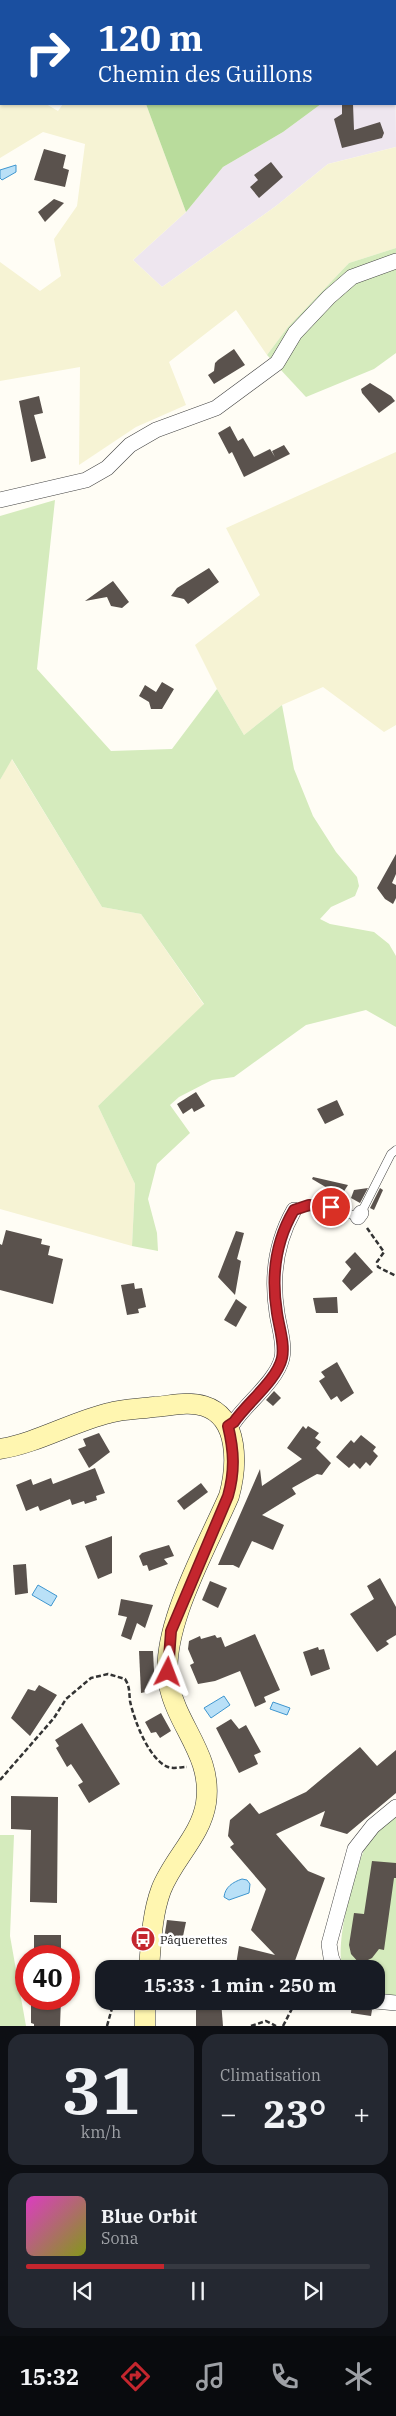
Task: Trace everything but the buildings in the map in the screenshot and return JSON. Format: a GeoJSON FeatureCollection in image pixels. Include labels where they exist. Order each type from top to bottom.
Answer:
{"type":"FeatureCollection","features":[{"type":"Feature","properties":{"kind":"street"},"geometry":{"type":"LineString","coordinates":[[0,500],[86,480],[107,468],[130,446],[156,430],[216,408],[276,363],[295,333],[329,297],[352,277],[396,260]]}},
{"type":"Feature","properties":{"kind":"street"},"geometry":{"type":"LineString","coordinates":[[228,1426],[234,1422],[272,1377],[282,1358],[282,1342],[274,1286],[276,1255],[284,1227],[294,1210]]}},
{"type":"Feature","properties":{"kind":"street"},"geometry":{"type":"LineString","coordinates":[[0,1449],[111,1412],[144,1408],[187,1404],[203,1406],[218,1413],[228,1426],[234,1465],[233,1481],[177,1614],[171,1631],[168,1659],[168,1684],[174,1702],[204,1763],[208,1782],[206,1804],[200,1824],[162,1889],[157,1907],[150,1960]]}},
{"type":"Feature","properties":{"kind":"street"},"geometry":{"type":"LineString","coordinates":[[332,1960],[329,1944],[355,1849],[373,1826],[396,1807]]}},
{"type":"Feature","properties":{"kind":"street"},"geometry":{"type":"LineString","coordinates":[[145,2010],[145,2026]]}},
{"type":"Feature","properties":{"kind":"lane"},"geometry":{"type":"LineString","coordinates":[[294,1210],[309,1205],[331,1207],[362,1220],[391,1154],[396,1150]]}},
{"type":"Feature","properties":{"kind":"path"},"geometry":{"type":"LineString","coordinates":[[362,1220],[384,1252],[378,1262],[378,1267],[396,1276]]}},
{"type":"Feature","properties":{"kind":"path"},"geometry":{"type":"LineString","coordinates":[[0,1780],[54,1718],[66,1699],[91,1678],[101,1674],[125,1679],[130,1688],[130,1700],[140,1730],[156,1759],[169,1768],[204,1763]]}},
{"type":"Feature","properties":{"kind":"path"},"geometry":{"type":"LineString","coordinates":[[107,2026],[111,2010]]}},
{"type":"Feature","properties":{"kind":"path"},"geometry":{"type":"LineString","coordinates":[[283,2026],[291,2010]]}},
{"type":"Feature","properties":{"kind":"path"},"geometry":{"type":"LineString","coordinates":[[251,2026],[266,2021],[276,2026]]}},
{"type":"Feature","properties":{"kind":"shaded area"},"geometry":{"type":"Polygon","coordinates":[[[0,105],[48,105],[58,111],[62,105],[146,105],[186,212],[133,260],[162,287],[276,206],[328,164],[396,147],[396,248],[349,263],[288,327],[267,355],[236,310],[169,362],[186,405],[136,427],[79,465],[80,367],[0,381],[0,262],[40,291],[61,276],[54,239],[77,206],[85,144],[43,132],[0,158],[0,105]]]}},
{"type":"Feature","properties":{"kind":"shaded area"},"geometry":{"type":"Polygon","coordinates":[[[320,105],[396,105],[396,147],[328,164],[276,206],[162,287],[133,260],[186,212],[223,167],[283,132],[320,105]]]}},
{"type":"Feature","properties":{"kind":"shaded area"},"geometry":{"type":"Polygon","coordinates":[[[396,452],[396,725],[384,732],[323,687],[282,705],[244,735],[217,689],[195,645],[260,595],[226,528],[396,452]]]}},
{"type":"Feature","properties":{"kind":"shaded area"},"geometry":{"type":"Polygon","coordinates":[[[11,758],[102,907],[141,914],[204,1005],[98,1106],[135,1184],[132,1246],[0,1209],[0,780],[11,758]]]}},
{"type":"Feature","properties":{"kind":"green space"},"geometry":{"type":"Polygon","coordinates":[[[146,105],[320,105],[283,132],[223,167],[186,212],[146,105]]]}},
{"type":"Feature","properties":{"kind":"green space"},"geometry":{"type":"Polygon","coordinates":[[[396,248],[396,353],[374,369],[306,397],[267,355],[288,327],[349,263],[396,248]]]}},
{"type":"Feature","properties":{"kind":"green space"},"geometry":{"type":"Polygon","coordinates":[[[55,500],[37,669],[111,751],[172,749],[217,689],[244,735],[282,705],[294,769],[313,816],[336,852],[357,877],[359,886],[355,896],[331,907],[320,919],[330,924],[374,932],[389,944],[396,956],[396,1027],[366,1010],[306,1025],[234,1077],[212,1080],[179,1097],[170,1105],[190,1133],[157,1164],[148,1199],[157,1233],[158,1251],[132,1246],[135,1184],[98,1106],[204,1004],[141,914],[102,907],[12,759],[0,780],[0,516],[55,500]]]}},
{"type":"Feature","properties":{"kind":"green space"},"geometry":{"type":"Polygon","coordinates":[[[396,1816],[396,1997],[385,1995],[385,1960],[341,1959],[344,1924],[353,1883],[365,1849],[370,1839],[396,1816]]]}},
{"type":"Feature","properties":{"kind":"green space"},"geometry":{"type":"Polygon","coordinates":[[[0,1835],[14,1835],[10,1936],[15,1964],[15,2010],[23,2010],[26,2026],[0,2026],[0,1835]]]}},
{"type":"Feature","properties":{"kind":"water"},"geometry":{"type":"Polygon","coordinates":[[[16,165],[16,172],[2,180],[0,178],[0,170],[16,165]]]}},
{"type":"Feature","properties":{"kind":"water"},"geometry":{"type":"Polygon","coordinates":[[[38,1585],[57,1596],[51,1606],[32,1595],[38,1585]]]}},
{"type":"Feature","properties":{"kind":"water"},"geometry":{"type":"Polygon","coordinates":[[[224,1696],[230,1705],[211,1718],[204,1708],[224,1696]]]}},
{"type":"Feature","properties":{"kind":"water"},"geometry":{"type":"Polygon","coordinates":[[[273,1702],[290,1708],[287,1715],[270,1709],[273,1702]]]}},
{"type":"Feature","properties":{"kind":"water"},"geometry":{"type":"Polygon","coordinates":[[[242,1879],[247,1880],[250,1884],[249,1893],[229,1900],[224,1897],[230,1885],[242,1879]]]}},
{"type":"Feature","properties":{"kind":"place","name":"Pâquerettes"},"geometry":{"type":"Point","coordinates":[143,1939]}},
{"type":"Feature","properties":{"kind":"route"},"geometry":{"type":"LineString","coordinates":[[168,1672],[171,1631],[233,1481],[234,1465],[228,1426],[234,1422],[243,1408],[272,1377],[282,1358],[282,1342],[274,1286],[276,1255],[284,1227],[294,1210],[309,1205],[331,1207]]}}]}
